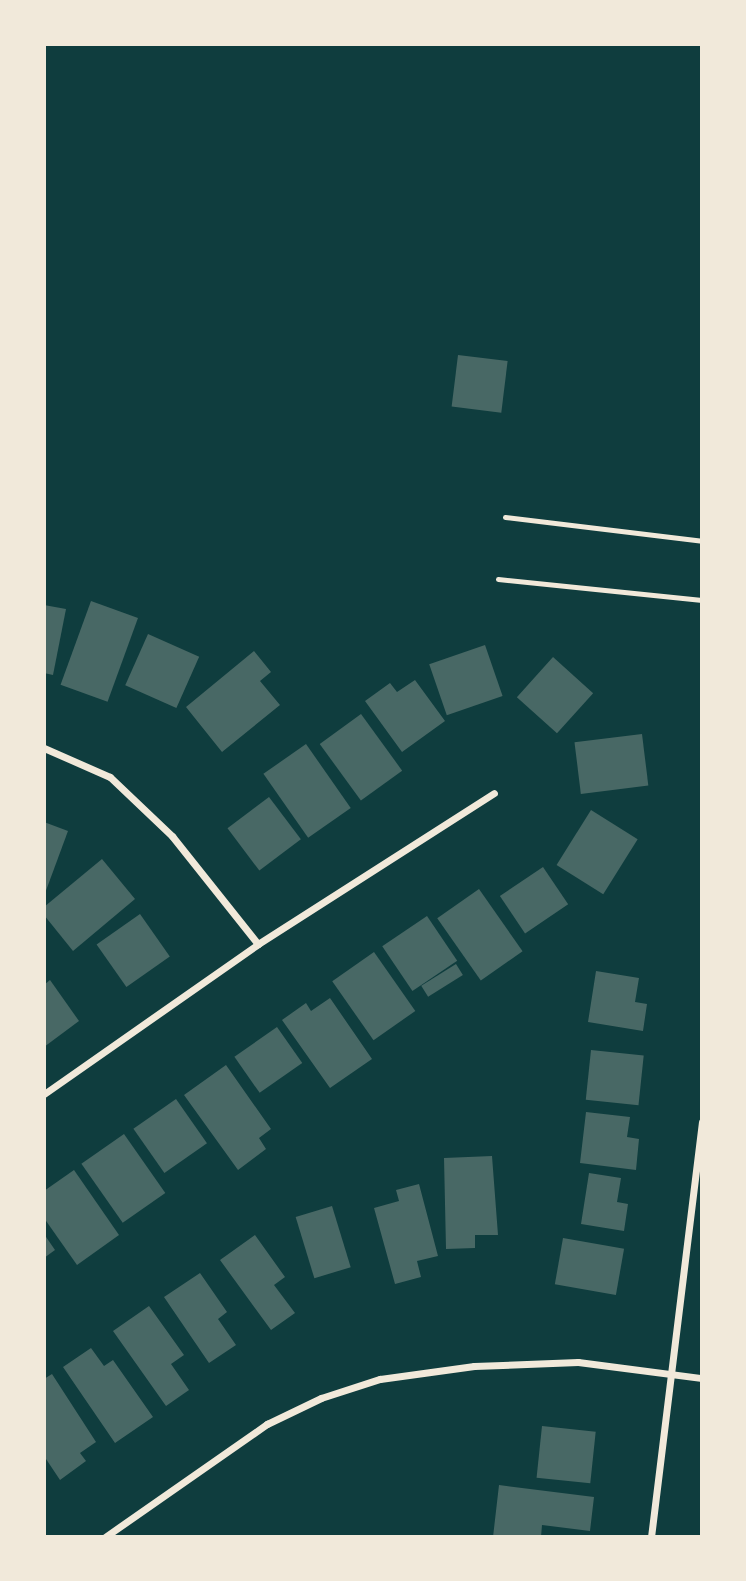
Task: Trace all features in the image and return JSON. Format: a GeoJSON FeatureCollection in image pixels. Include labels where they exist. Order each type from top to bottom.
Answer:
{"type":"FeatureCollection","features":[{"type":"Feature","properties":{"kind":"street"},"geometry":{"type":"LineString","coordinates":[[44,748],[110,777],[172,836],[258,944]]}},
{"type":"Feature","properties":{"kind":"street"},"geometry":{"type":"LineString","coordinates":[[44,1094],[258,944],[494,793]]}},
{"type":"Feature","properties":{"kind":"street"},"geometry":{"type":"LineString","coordinates":[[651,1537],[702,1122]]}},
{"type":"Feature","properties":{"kind":"street"},"geometry":{"type":"LineString","coordinates":[[105,1537],[239,1441],[350,1388],[412,1373],[474,1366],[578,1362],[702,1378]]}},
{"type":"Feature","properties":{"kind":"lane"},"geometry":{"type":"LineString","coordinates":[[505,517],[702,541]]}},
{"type":"Feature","properties":{"kind":"lane"},"geometry":{"type":"LineString","coordinates":[[498,579],[702,600]]}},
{"type":"Feature","properties":{"kind":"building"},"geometry":{"type":"Polygon","coordinates":[[[458,355],[508,361],[501,413],[452,407],[458,355]]]}},
{"type":"Feature","properties":{"kind":"building"},"geometry":{"type":"Polygon","coordinates":[[[91,601],[138,618],[108,702],[61,685],[91,601]]]}},
{"type":"Feature","properties":{"kind":"building"},"geometry":{"type":"Polygon","coordinates":[[[44,605],[66,609],[53,675],[44,673],[44,605]]]}},
{"type":"Feature","properties":{"kind":"building"},"geometry":{"type":"Polygon","coordinates":[[[148,634],[199,657],[176,708],[125,685],[148,634]]]}},
{"type":"Feature","properties":{"kind":"building"},"geometry":{"type":"Polygon","coordinates":[[[485,645],[503,696],[447,715],[429,664],[485,645]]]}},
{"type":"Feature","properties":{"kind":"building"},"geometry":{"type":"Polygon","coordinates":[[[254,651],[271,672],[260,681],[280,705],[222,752],[186,707],[254,651]]]}},
{"type":"Feature","properties":{"kind":"building"},"geometry":{"type":"Polygon","coordinates":[[[553,657],[593,693],[557,733],[517,697],[553,657]]]}},
{"type":"Feature","properties":{"kind":"building"},"geometry":{"type":"Polygon","coordinates":[[[415,680],[445,721],[402,752],[365,701],[390,683],[397,692],[415,680]]]}},
{"type":"Feature","properties":{"kind":"building"},"geometry":{"type":"Polygon","coordinates":[[[361,714],[402,771],[361,801],[320,744],[361,714]]]}},
{"type":"Feature","properties":{"kind":"building"},"geometry":{"type":"Polygon","coordinates":[[[642,734],[648,786],[581,794],[575,742],[642,734]]]}},
{"type":"Feature","properties":{"kind":"building"},"geometry":{"type":"Polygon","coordinates":[[[306,744],[351,808],[308,838],[263,774],[306,744]]]}},
{"type":"Feature","properties":{"kind":"building"},"geometry":{"type":"Polygon","coordinates":[[[269,797],[301,839],[259,871],[227,828],[269,797]]]}},
{"type":"Feature","properties":{"kind":"building"},"geometry":{"type":"Polygon","coordinates":[[[591,810],[638,839],[603,894],[557,865],[591,810]]]}},
{"type":"Feature","properties":{"kind":"building"},"geometry":{"type":"Polygon","coordinates":[[[44,822],[68,831],[44,896],[44,822]]]}},
{"type":"Feature","properties":{"kind":"building"},"geometry":{"type":"Polygon","coordinates":[[[102,859],[135,899],[73,951],[44,915],[44,907],[102,859]]]}},
{"type":"Feature","properties":{"kind":"building"},"geometry":{"type":"Polygon","coordinates":[[[543,867],[568,904],[525,933],[500,896],[543,867]]]}},
{"type":"Feature","properties":{"kind":"building"},"geometry":{"type":"Polygon","coordinates":[[[479,889],[523,951],[481,981],[437,918],[479,889]]]}},
{"type":"Feature","properties":{"kind":"building"},"geometry":{"type":"Polygon","coordinates":[[[140,914],[170,957],[126,987],[97,944],[140,914]]]}},
{"type":"Feature","properties":{"kind":"building"},"geometry":{"type":"Polygon","coordinates":[[[427,916],[457,961],[412,991],[382,946],[427,916]]]}},
{"type":"Feature","properties":{"kind":"building"},"geometry":{"type":"Polygon","coordinates":[[[374,952],[415,1011],[374,1040],[332,981],[374,952]]]}},
{"type":"Feature","properties":{"kind":"building"},"geometry":{"type":"Polygon","coordinates":[[[456,964],[463,975],[428,997],[421,986],[456,964]]]}},
{"type":"Feature","properties":{"kind":"building"},"geometry":{"type":"Polygon","coordinates":[[[596,971],[639,978],[635,1002],[647,1004],[643,1031],[588,1022],[596,971]]]}},
{"type":"Feature","properties":{"kind":"building"},"geometry":{"type":"Polygon","coordinates":[[[50,980],[79,1021],[44,1047],[44,985],[50,980]]]}},
{"type":"Feature","properties":{"kind":"building"},"geometry":{"type":"Polygon","coordinates":[[[330,998],[372,1059],[330,1088],[282,1020],[306,1003],[311,1011],[330,998]]]}},
{"type":"Feature","properties":{"kind":"building"},"geometry":{"type":"Polygon","coordinates":[[[277,1027],[302,1063],[260,1093],[234,1057],[277,1027]]]}},
{"type":"Feature","properties":{"kind":"building"},"geometry":{"type":"Polygon","coordinates":[[[591,1050],[644,1056],[638,1105],[586,1100],[591,1050]]]}},
{"type":"Feature","properties":{"kind":"building"},"geometry":{"type":"Polygon","coordinates":[[[226,1065],[271,1129],[259,1138],[266,1149],[238,1170],[184,1095],[226,1065]]]}},
{"type":"Feature","properties":{"kind":"building"},"geometry":{"type":"Polygon","coordinates":[[[176,1099],[207,1143],[164,1173],[133,1129],[176,1099]]]}},
{"type":"Feature","properties":{"kind":"building"},"geometry":{"type":"Polygon","coordinates":[[[586,1112],[630,1117],[627,1137],[639,1139],[636,1170],[580,1163],[586,1112]]]}},
{"type":"Feature","properties":{"kind":"building"},"geometry":{"type":"Polygon","coordinates":[[[124,1134],[165,1193],[123,1223],[81,1164],[124,1134]]]}},
{"type":"Feature","properties":{"kind":"building"},"geometry":{"type":"Polygon","coordinates":[[[492,1156],[498,1235],[475,1235],[475,1248],[446,1249],[444,1158],[492,1156]]]}},
{"type":"Feature","properties":{"kind":"building"},"geometry":{"type":"Polygon","coordinates":[[[74,1170],[119,1235],[77,1265],[44,1218],[44,1191],[74,1170]]]}},
{"type":"Feature","properties":{"kind":"building"},"geometry":{"type":"Polygon","coordinates":[[[589,1173],[621,1178],[617,1202],[628,1204],[624,1231],[581,1224],[589,1173]]]}},
{"type":"Feature","properties":{"kind":"building"},"geometry":{"type":"Polygon","coordinates":[[[419,1184],[438,1256],[417,1261],[421,1277],[395,1284],[374,1208],[399,1201],[396,1190],[419,1184]]]}},
{"type":"Feature","properties":{"kind":"building"},"geometry":{"type":"Polygon","coordinates":[[[332,1206],[351,1267],[314,1278],[296,1217],[332,1206]]]}},
{"type":"Feature","properties":{"kind":"building"},"geometry":{"type":"Polygon","coordinates":[[[44,1234],[55,1250],[44,1258],[44,1234]]]}},
{"type":"Feature","properties":{"kind":"building"},"geometry":{"type":"Polygon","coordinates":[[[255,1235],[285,1277],[274,1285],[295,1313],[271,1330],[220,1260],[255,1235]]]}},
{"type":"Feature","properties":{"kind":"building"},"geometry":{"type":"Polygon","coordinates":[[[563,1238],[624,1249],[616,1295],[555,1284],[563,1238]]]}},
{"type":"Feature","properties":{"kind":"building"},"geometry":{"type":"Polygon","coordinates":[[[200,1273],[227,1312],[218,1319],[236,1345],[209,1363],[164,1297],[200,1273]]]}},
{"type":"Feature","properties":{"kind":"building"},"geometry":{"type":"Polygon","coordinates":[[[149,1306],[184,1355],[171,1364],[189,1390],[166,1406],[113,1331],[149,1306]]]}},
{"type":"Feature","properties":{"kind":"building"},"geometry":{"type":"Polygon","coordinates":[[[91,1348],[104,1366],[113,1360],[153,1417],[115,1443],[63,1367],[91,1348]]]}},
{"type":"Feature","properties":{"kind":"building"},"geometry":{"type":"Polygon","coordinates":[[[52,1374],[96,1442],[80,1453],[86,1461],[60,1480],[44,1456],[44,1379],[52,1374]]]}},
{"type":"Feature","properties":{"kind":"building"},"geometry":{"type":"Polygon","coordinates":[[[542,1426],[596,1432],[590,1483],[537,1478],[542,1426]]]}},
{"type":"Feature","properties":{"kind":"building"},"geometry":{"type":"Polygon","coordinates":[[[499,1485],[594,1497],[590,1531],[542,1525],[541,1537],[493,1537],[499,1485]]]}}]}
